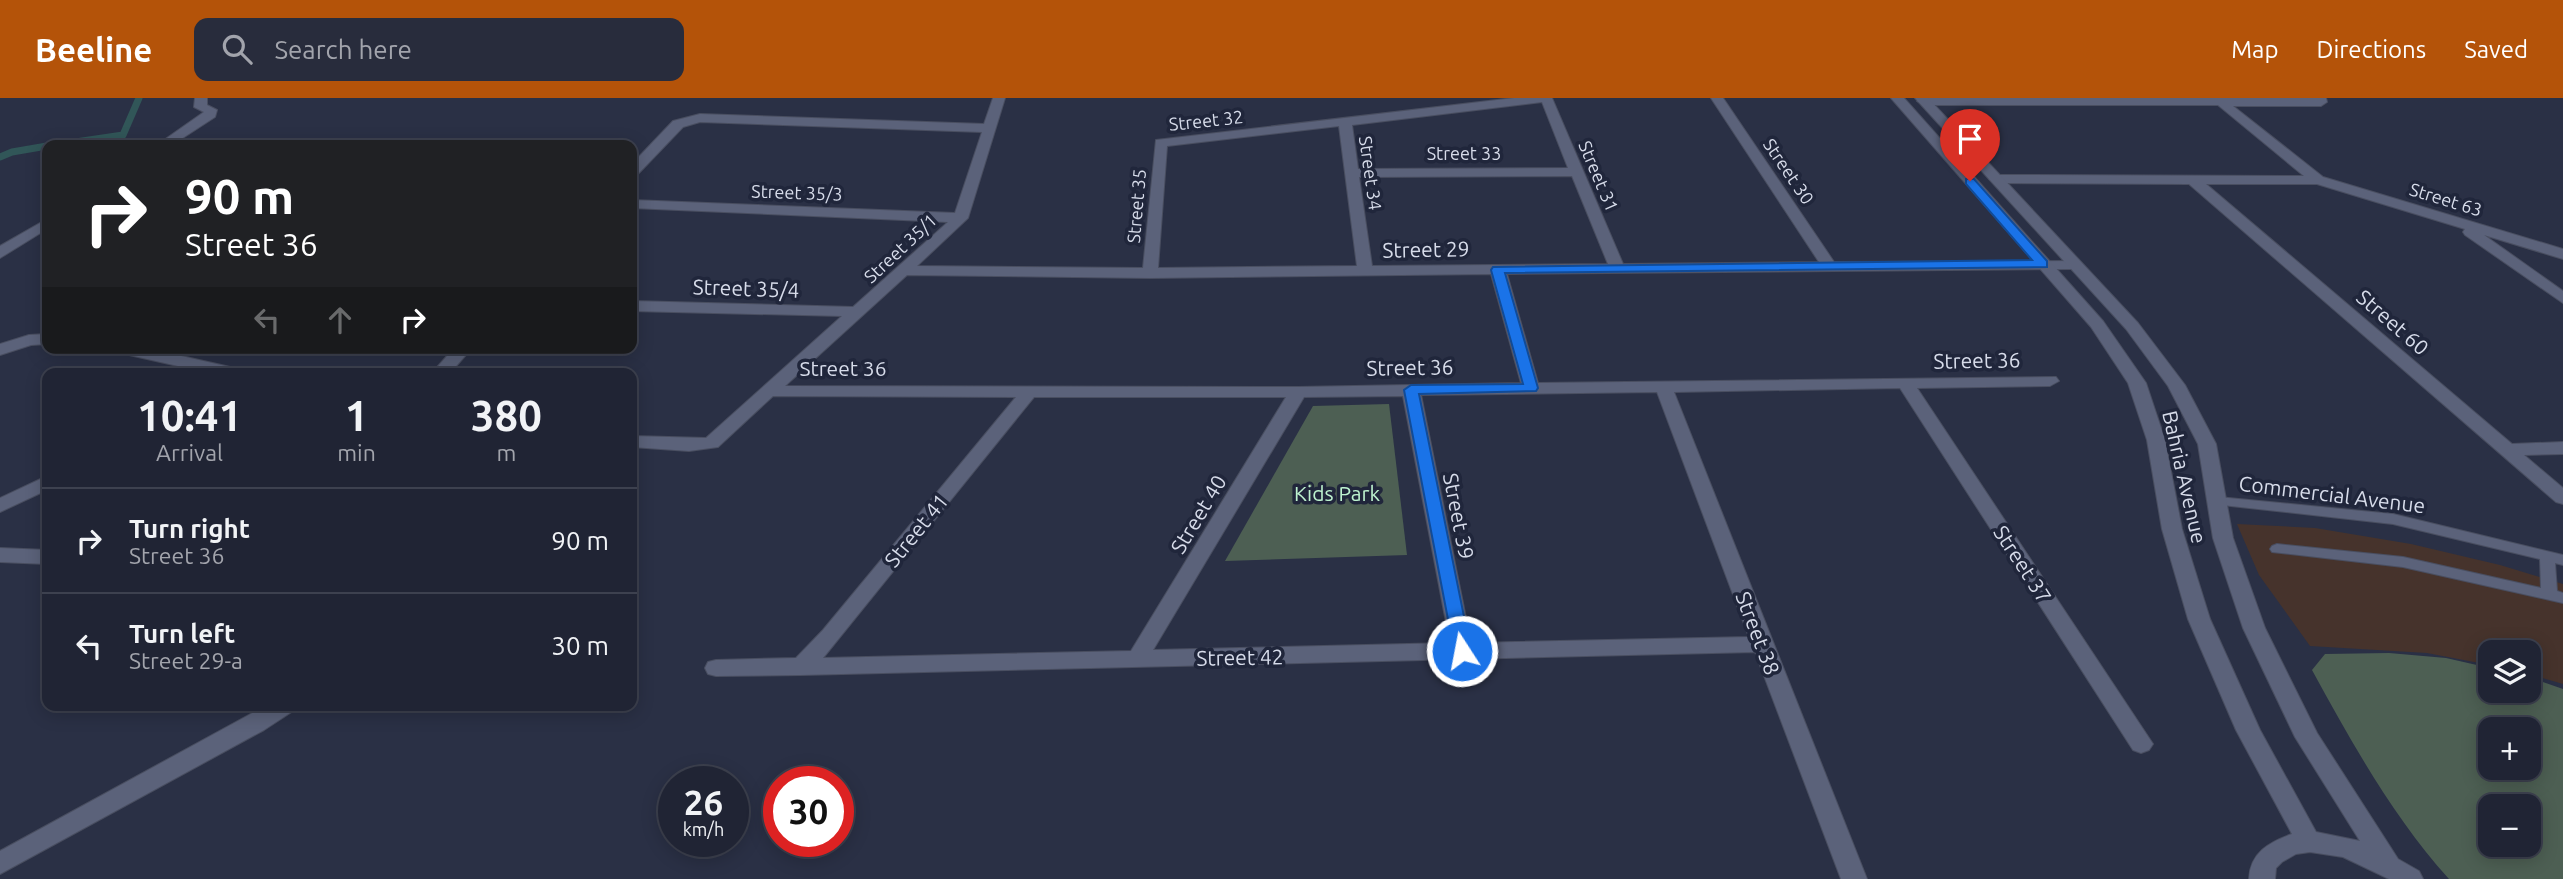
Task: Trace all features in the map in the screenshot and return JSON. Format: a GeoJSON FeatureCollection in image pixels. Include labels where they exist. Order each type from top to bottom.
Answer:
{"type":"FeatureCollection","features":[{"type":"Feature","properties":{"kind":"street"},"geometry":{"type":"LineString","coordinates":[[171,140],[210,114],[211,110],[200,107],[201,98]]}},
{"type":"Feature","properties":{"kind":"street","name":"Street 35/1"},"geometry":{"type":"LineString","coordinates":[[637,442],[688,445],[711,443],[961,218],[999,98]]}},
{"type":"Feature","properties":{"kind":"street","name":"Street 32"},"geometry":{"type":"LineString","coordinates":[[1161,143],[1546,98]]}},
{"type":"Feature","properties":{"kind":"street","name":"Street 31"},"geometry":{"type":"LineString","coordinates":[[1546,98],[1617,268]]}},
{"type":"Feature","properties":{"kind":"street","name":"Street 30"},"geometry":{"type":"LineString","coordinates":[[1717,98],[1829,266]]}},
{"type":"Feature","properties":{"kind":"street","name":"Bahria Avenue"},"geometry":{"type":"LineString","coordinates":[[1897,98],[2096,324],[2137,383],[2156,440],[2172,528],[2199,619],[2248,730],[2309,842]]}},
{"type":"Feature","properties":{"kind":"street"},"geometry":{"type":"LineString","coordinates":[[1922,99],[2321,100]]}},
{"type":"Feature","properties":{"kind":"street","name":"Bahria Avenue"},"geometry":{"type":"LineString","coordinates":[[1922,99],[2132,326],[2176,385],[2207,444],[2223,538],[2254,628],[2307,737],[2399,872]]}},
{"type":"Feature","properties":{"kind":"street"},"geometry":{"type":"LineString","coordinates":[[2220,101],[2318,180]]}},
{"type":"Feature","properties":{"kind":"street"},"geometry":{"type":"LineString","coordinates":[[637,167],[678,124],[690,119],[990,128]]}},
{"type":"Feature","properties":{"kind":"street","name":"Street 34"},"geometry":{"type":"LineString","coordinates":[[1345,122],[1365,271]]}},
{"type":"Feature","properties":{"kind":"street","name":"Street 35"},"geometry":{"type":"LineString","coordinates":[[1150,273],[1161,143]]}},
{"type":"Feature","properties":{"kind":"street","name":"Street 33"},"geometry":{"type":"LineString","coordinates":[[1351,173],[1576,172]]}},
{"type":"Feature","properties":{"kind":"street"},"geometry":{"type":"LineString","coordinates":[[1996,179],[2318,180]]}},
{"type":"Feature","properties":{"kind":"street","name":"Street 63"},"geometry":{"type":"LineString","coordinates":[[2318,180],[2563,254]]}},
{"type":"Feature","properties":{"kind":"street","name":"Street 60"},"geometry":{"type":"LineString","coordinates":[[2194,181],[2563,498]]}},
{"type":"Feature","properties":{"kind":"street","name":"Street 35/3"},"geometry":{"type":"LineString","coordinates":[[637,204],[961,218]]}},
{"type":"Feature","properties":{"kind":"street"},"geometry":{"type":"LineString","coordinates":[[2455,222],[2563,298]]}},
{"type":"Feature","properties":{"kind":"street"},"geometry":{"type":"LineString","coordinates":[[0,253],[42,226]]}},
{"type":"Feature","properties":{"kind":"street","name":"Street 29"},"geometry":{"type":"LineString","coordinates":[[905,270],[1150,273],[2074,264]]}},
{"type":"Feature","properties":{"kind":"street"},"geometry":{"type":"LineString","coordinates":[[1498,270],[1531,388]]}},
{"type":"Feature","properties":{"kind":"street","name":"Street 35/4"},"geometry":{"type":"LineString","coordinates":[[637,306],[858,312]]}},
{"type":"Feature","properties":{"kind":"street"},"geometry":{"type":"LineString","coordinates":[[0,350],[29,340],[42,339]]}},
{"type":"Feature","properties":{"kind":"street"},"geometry":{"type":"LineString","coordinates":[[149,354],[211,368]]}},
{"type":"Feature","properties":{"kind":"street"},"geometry":{"type":"LineString","coordinates":[[445,368],[458,354]]}},
{"type":"Feature","properties":{"kind":"street","name":"Street 36"},"geometry":{"type":"LineString","coordinates":[[770,391],[1298,392],[2050,381]]}},
{"type":"Feature","properties":{"kind":"street","name":"Street 37"},"geometry":{"type":"LineString","coordinates":[[1905,383],[2141,744]]}},
{"type":"Feature","properties":{"kind":"street","name":"Street 38"},"geometry":{"type":"LineString","coordinates":[[1663,386],[1854,879]]}},
{"type":"Feature","properties":{"kind":"street","name":"Street 39"},"geometry":{"type":"LineString","coordinates":[[1411,390],[1462,651]]}},
{"type":"Feature","properties":{"kind":"street","name":"Street 41"},"geometry":{"type":"LineString","coordinates":[[801,667],[831,635],[1029,392]]}},
{"type":"Feature","properties":{"kind":"street","name":"Street 40"},"geometry":{"type":"LineString","coordinates":[[1137,659],[1298,392]]}},
{"type":"Feature","properties":{"kind":"street"},"geometry":{"type":"LineString","coordinates":[[2507,450],[2563,448]]}},
{"type":"Feature","properties":{"kind":"street"},"geometry":{"type":"LineString","coordinates":[[0,506],[42,485]]}},
{"type":"Feature","properties":{"kind":"street"},"geometry":{"type":"LineString","coordinates":[[0,555],[42,557]]}},
{"type":"Feature","properties":{"kind":"street","name":"Street 42"},"geometry":{"type":"LineString","coordinates":[[716,668],[1763,644]]}},
{"type":"Feature","properties":{"kind":"street"},"geometry":{"type":"LineString","coordinates":[[0,863],[276,711]]}},
{"type":"Feature","properties":{"kind":"street"},"geometry":{"type":"LineString","coordinates":[[2262,879],[2268,857],[2285,846],[2309,842],[2334,845],[2399,872]]}},
{"type":"Feature","properties":{"kind":"lane","name":"Commercial Avenue"},"geometry":{"type":"LineString","coordinates":[[2218,500],[2393,519],[2563,560]]}},
{"type":"Feature","properties":{"kind":"lane"},"geometry":{"type":"LineString","coordinates":[[2277,549],[2403,562],[2556,595],[2547,556]]}},
{"type":"Feature","properties":{"kind":"shaded area"},"geometry":{"type":"Polygon","coordinates":[[[2237,524],[2315,528],[2411,544],[2500,565],[2563,584],[2563,684],[2541,678],[2541,640],[2478,640],[2478,663],[2427,653],[2310,646],[2259,575],[2237,524]]]}},
{"type":"Feature","properties":{"kind":"green space","name":"Kids Park"},"geometry":{"type":"Polygon","coordinates":[[[1389,404],[1407,555],[1225,561],[1313,406],[1389,404]]]}},
{"type":"Feature","properties":{"kind":"green space"},"geometry":{"type":"Polygon","coordinates":[[[2389,653],[2446,658],[2478,665],[2478,703],[2541,703],[2541,681],[2563,689],[2563,879],[2449,879],[2392,805],[2358,752],[2312,670],[2325,654],[2389,653]]]}},
{"type":"Feature","properties":{"kind":"waterway"},"geometry":{"type":"LineString","coordinates":[[89,140],[123,135],[139,98]]}},
{"type":"Feature","properties":{"kind":"waterway"},"geometry":{"type":"LineString","coordinates":[[0,157],[42,147]]}},
{"type":"Feature","properties":{"kind":"route"},"geometry":{"type":"LineString","coordinates":[[1462,651],[1411,390],[1531,388],[1498,270],[2042,264],[1970,181]]}}]}
